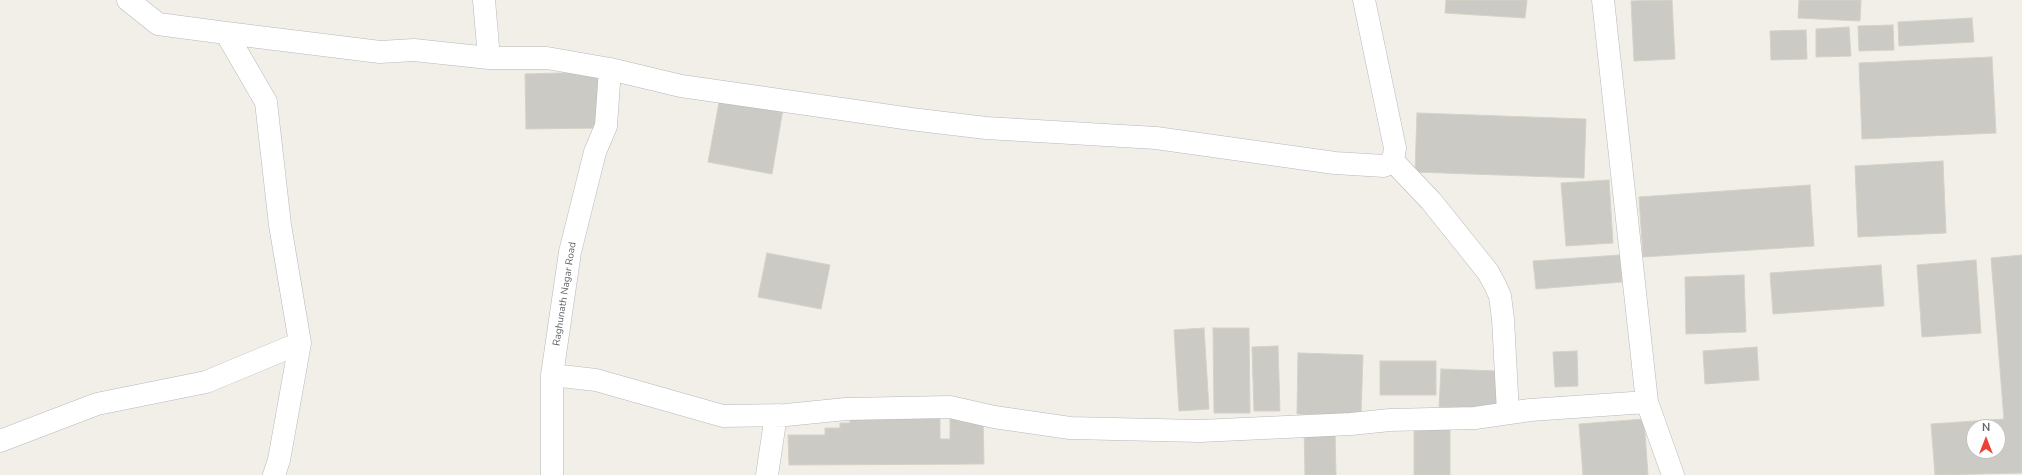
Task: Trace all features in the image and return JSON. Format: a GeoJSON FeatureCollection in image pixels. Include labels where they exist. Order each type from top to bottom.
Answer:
{"type":"FeatureCollection","features":[{"type":"Feature","properties":{"kind":"street"},"geometry":{"type":"LineString","coordinates":[[128,0],[158,24],[226,33],[380,52],[414,50],[489,58],[547,58],[610,69],[681,86],[911,119],[986,128],[1156,138],[1335,163],[1384,166],[1393,161]]}},
{"type":"Feature","properties":{"kind":"street"},"geometry":{"type":"LineString","coordinates":[[484,0],[489,58]]}},
{"type":"Feature","properties":{"kind":"street"},"geometry":{"type":"LineString","coordinates":[[1364,0],[1395,148],[1393,161]]}},
{"type":"Feature","properties":{"kind":"street"},"geometry":{"type":"LineString","coordinates":[[1603,0],[1648,402],[1673,475]]}},
{"type":"Feature","properties":{"kind":"street"},"geometry":{"type":"LineString","coordinates":[[226,33],[266,102],[280,225],[300,344],[279,460],[274,475]]}},
{"type":"Feature","properties":{"kind":"street","name":"Raghunath Nagar Road"},"geometry":{"type":"LineString","coordinates":[[552,475],[552,375],[570,252],[593,158],[606,126],[610,69]]}},
{"type":"Feature","properties":{"kind":"street"},"geometry":{"type":"LineString","coordinates":[[1393,161],[1431,201],[1484,266],[1498,290],[1503,319],[1508,413]]}},
{"type":"Feature","properties":{"kind":"street"},"geometry":{"type":"LineString","coordinates":[[0,441],[97,404],[206,382],[300,344]]}},
{"type":"Feature","properties":{"kind":"street"},"geometry":{"type":"LineString","coordinates":[[552,375],[596,380],[724,416],[776,415],[846,409],[950,407],[994,417],[1070,428],[1200,431],[1351,424],[1390,420],[1475,418],[1508,413],[1648,402]]}},
{"type":"Feature","properties":{"kind":"street"},"geometry":{"type":"LineString","coordinates":[[767,475],[776,415]]}},
{"type":"Feature","properties":{"kind":"building"},"geometry":{"type":"Polygon","coordinates":[[[1446,0],[1527,0],[1525,18],[1445,13],[1446,0]]]}},
{"type":"Feature","properties":{"kind":"building"},"geometry":{"type":"Polygon","coordinates":[[[1672,0],[1675,59],[1634,61],[1631,1],[1672,0]]]}},
{"type":"Feature","properties":{"kind":"building"},"geometry":{"type":"Polygon","coordinates":[[[1799,0],[1861,0],[1860,21],[1798,18],[1799,0]]]}},
{"type":"Feature","properties":{"kind":"building"},"geometry":{"type":"Polygon","coordinates":[[[1972,18],[1974,42],[1899,46],[1898,22],[1972,18]]]}},
{"type":"Feature","properties":{"kind":"building"},"geometry":{"type":"Polygon","coordinates":[[[1893,25],[1894,50],[1859,51],[1858,26],[1893,25]]]}},
{"type":"Feature","properties":{"kind":"building"},"geometry":{"type":"Polygon","coordinates":[[[1849,27],[1851,56],[1816,57],[1816,29],[1849,27]]]}},
{"type":"Feature","properties":{"kind":"building"},"geometry":{"type":"Polygon","coordinates":[[[1806,30],[1807,59],[1771,60],[1770,31],[1806,30]]]}},
{"type":"Feature","properties":{"kind":"building"},"geometry":{"type":"Polygon","coordinates":[[[1992,57],[1996,133],[1862,139],[1859,63],[1992,57]]]}},
{"type":"Feature","properties":{"kind":"building"},"geometry":{"type":"Polygon","coordinates":[[[598,72],[599,128],[526,129],[525,74],[598,72]]]}},
{"type":"Feature","properties":{"kind":"building"},"geometry":{"type":"Polygon","coordinates":[[[720,97],[783,109],[772,174],[708,162],[720,97]]]}},
{"type":"Feature","properties":{"kind":"building"},"geometry":{"type":"Polygon","coordinates":[[[1417,113],[1586,119],[1584,178],[1415,172],[1417,113]]]}},
{"type":"Feature","properties":{"kind":"building"},"geometry":{"type":"Polygon","coordinates":[[[1943,161],[1946,233],[1858,237],[1855,166],[1943,161]]]}},
{"type":"Feature","properties":{"kind":"building"},"geometry":{"type":"Polygon","coordinates":[[[1609,180],[1613,243],[1566,246],[1561,183],[1609,180]]]}},
{"type":"Feature","properties":{"kind":"building"},"geometry":{"type":"Polygon","coordinates":[[[1810,185],[1814,246],[1643,257],[1639,197],[1810,185]]]}},
{"type":"Feature","properties":{"kind":"building"},"geometry":{"type":"Polygon","coordinates":[[[767,253],[830,265],[821,309],[758,297],[767,253]]]}},
{"type":"Feature","properties":{"kind":"building"},"geometry":{"type":"Polygon","coordinates":[[[1620,255],[1622,282],[1536,289],[1533,261],[1620,255]]]}},
{"type":"Feature","properties":{"kind":"building"},"geometry":{"type":"Polygon","coordinates":[[[2022,255],[2022,473],[1935,475],[1931,424],[1966,422],[1966,459],[2006,459],[2006,419],[2004,419],[1991,258],[2022,255]]]}},
{"type":"Feature","properties":{"kind":"building"},"geometry":{"type":"Polygon","coordinates":[[[1976,260],[1981,333],[1922,337],[1917,265],[1976,260]]]}},
{"type":"Feature","properties":{"kind":"building"},"geometry":{"type":"Polygon","coordinates":[[[1881,265],[1884,306],[1773,314],[1770,273],[1881,265]]]}},
{"type":"Feature","properties":{"kind":"building"},"geometry":{"type":"Polygon","coordinates":[[[1744,275],[1746,332],[1686,334],[1685,277],[1744,275]]]}},
{"type":"Feature","properties":{"kind":"building"},"geometry":{"type":"Polygon","coordinates":[[[1204,328],[1209,409],[1179,411],[1174,330],[1204,328]]]}},
{"type":"Feature","properties":{"kind":"building"},"geometry":{"type":"Polygon","coordinates":[[[1213,328],[1249,328],[1250,413],[1214,413],[1213,328]]]}},
{"type":"Feature","properties":{"kind":"building"},"geometry":{"type":"Polygon","coordinates":[[[1278,346],[1280,411],[1254,411],[1252,347],[1278,346]]]}},
{"type":"Feature","properties":{"kind":"building"},"geometry":{"type":"Polygon","coordinates":[[[1757,347],[1759,380],[1705,384],[1703,351],[1757,347]]]}},
{"type":"Feature","properties":{"kind":"building"},"geometry":{"type":"Polygon","coordinates":[[[1577,351],[1578,386],[1555,387],[1553,352],[1577,351]]]}},
{"type":"Feature","properties":{"kind":"building"},"geometry":{"type":"Polygon","coordinates":[[[1298,353],[1363,355],[1361,415],[1297,414],[1298,353]]]}},
{"type":"Feature","properties":{"kind":"building"},"geometry":{"type":"Polygon","coordinates":[[[1380,361],[1436,361],[1436,395],[1380,395],[1380,361]]]}},
{"type":"Feature","properties":{"kind":"building"},"geometry":{"type":"Polygon","coordinates":[[[1441,369],[1498,371],[1497,409],[1439,407],[1441,369]]]}},
{"type":"Feature","properties":{"kind":"building"},"geometry":{"type":"Polygon","coordinates":[[[940,416],[940,439],[950,439],[950,418],[983,418],[984,464],[789,465],[788,435],[825,435],[825,428],[840,428],[840,423],[850,423],[850,418],[940,416]]]}},
{"type":"Feature","properties":{"kind":"building"},"geometry":{"type":"Polygon","coordinates":[[[1644,419],[1648,475],[1583,475],[1579,424],[1644,419]]]}},
{"type":"Feature","properties":{"kind":"building"},"geometry":{"type":"Polygon","coordinates":[[[1450,422],[1450,475],[1414,475],[1414,423],[1450,422]]]}},
{"type":"Feature","properties":{"kind":"building"},"geometry":{"type":"Polygon","coordinates":[[[1335,428],[1336,475],[1305,475],[1304,429],[1335,428]]]}}]}
